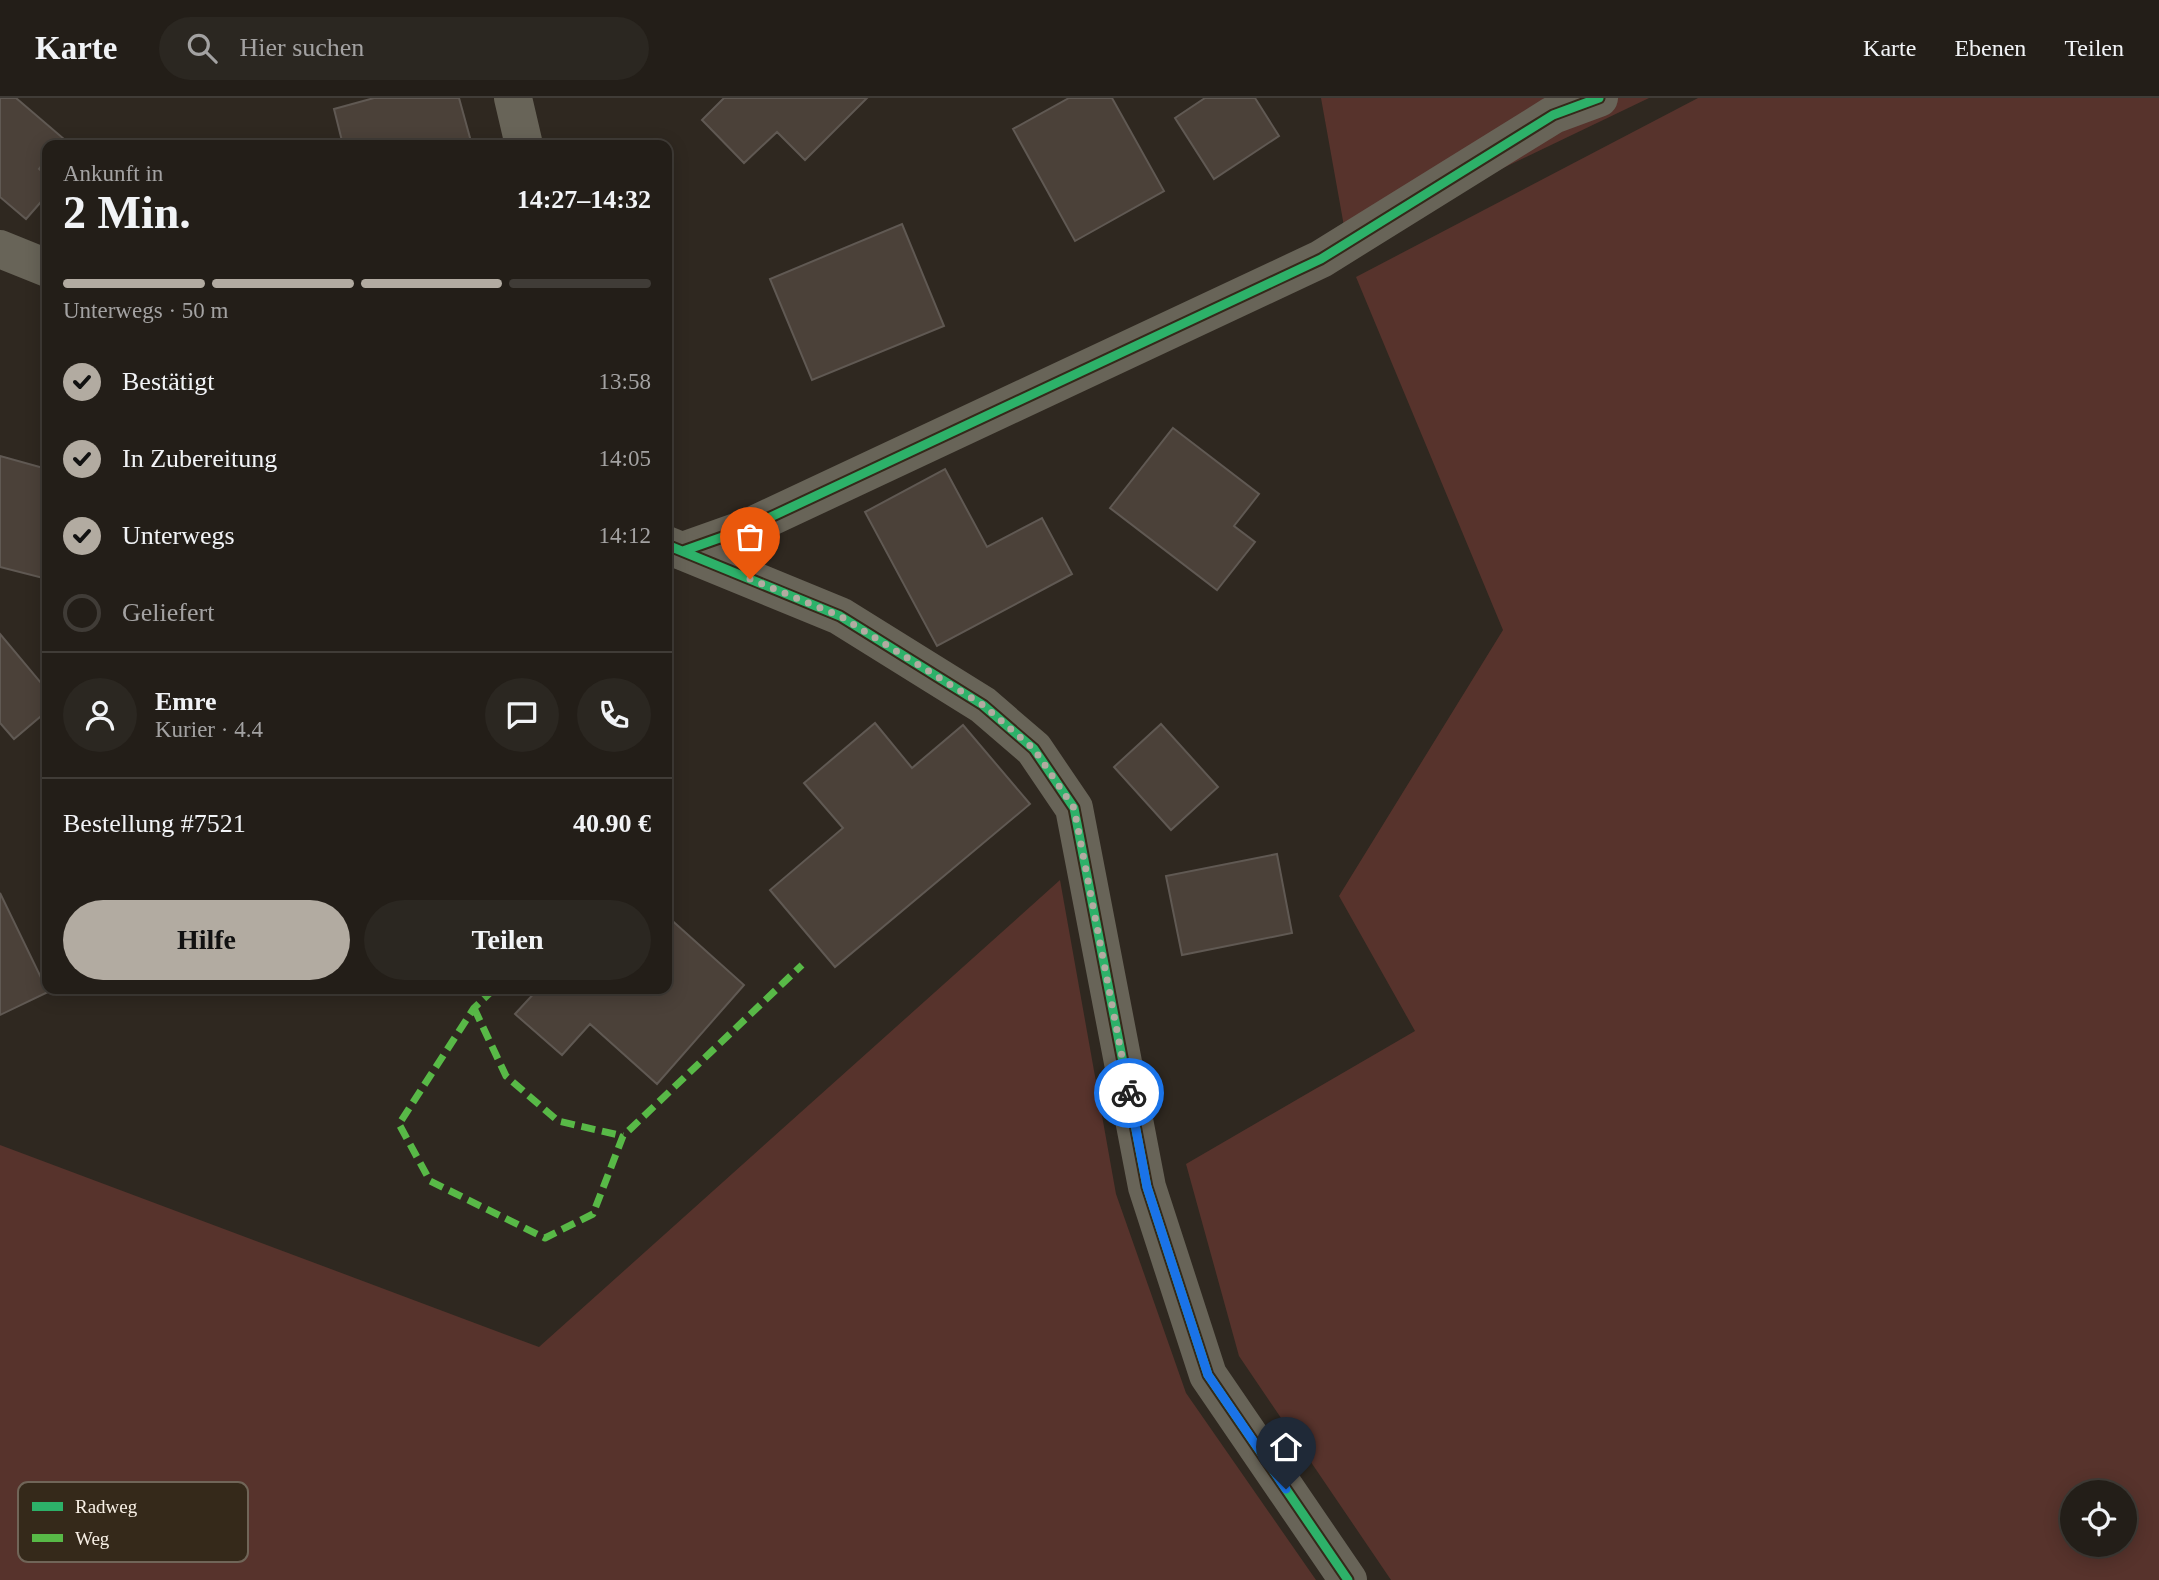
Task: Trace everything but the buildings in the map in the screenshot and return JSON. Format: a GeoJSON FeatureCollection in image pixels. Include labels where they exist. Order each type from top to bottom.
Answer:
{"type":"FeatureCollection","features":[{"type":"Feature","properties":{"kind":"street"},"geometry":{"type":"LineString","coordinates":[[513,98],[523,140]]}},
{"type":"Feature","properties":{"kind":"street"},"geometry":{"type":"LineString","coordinates":[[675,548],[745,528],[1321,259],[1553,115],[1599,98]]}},
{"type":"Feature","properties":{"kind":"street"},"geometry":{"type":"LineString","coordinates":[[0,249],[42,266]]}},
{"type":"Feature","properties":{"kind":"street"},"geometry":{"type":"LineString","coordinates":[[675,548],[840,616],[983,705],[1034,749],[1074,808],[1147,1187],[1208,1375],[1348,1580]]}},
{"type":"Feature","properties":{"kind":"shaded area"},"geometry":{"type":"Polygon","coordinates":[[[1321,98],[1649,98],[1347,243],[1321,98]]]}},
{"type":"Feature","properties":{"kind":"shaded area"},"geometry":{"type":"Polygon","coordinates":[[[1698,98],[2159,98],[2159,1580],[1391,1580],[1239,1356],[1186,1164],[1415,1031],[1339,896],[1503,630],[1356,277],[1698,98]]]}},
{"type":"Feature","properties":{"kind":"shaded area"},"geometry":{"type":"Polygon","coordinates":[[[1060,880],[1116,1194],[1186,1393],[1316,1580],[0,1580],[0,1145],[539,1347],[1060,880]]]}},
{"type":"Feature","properties":{"kind":"marked path"},"geometry":{"type":"LineString","coordinates":[[489,994],[474,1008],[399,1124],[430,1181],[545,1238],[593,1214],[623,1136],[802,965]]}},
{"type":"Feature","properties":{"kind":"marked path"},"geometry":{"type":"LineString","coordinates":[[474,1008],[506,1076],[558,1121],[623,1136]]}},
{"type":"Feature","properties":{"kind":"cycle path"},"geometry":{"type":"LineString","coordinates":[[683,551],[745,529],[1321,259],[1553,115],[1599,98]]}},
{"type":"Feature","properties":{"kind":"cycle path"},"geometry":{"type":"LineString","coordinates":[[672,547],[840,616],[983,705],[1034,749],[1074,808],[1147,1187],[1208,1375],[1348,1580]]}},
{"type":"Feature","properties":{"kind":"way so far"},"geometry":{"type":"LineString","coordinates":[[750,579],[840,616],[983,705],[1034,749],[1074,808],[1129,1093]]}},
{"type":"Feature","properties":{"kind":"route"},"geometry":{"type":"LineString","coordinates":[[1129,1093],[1147,1187],[1208,1375],[1286,1489]]}}]}
